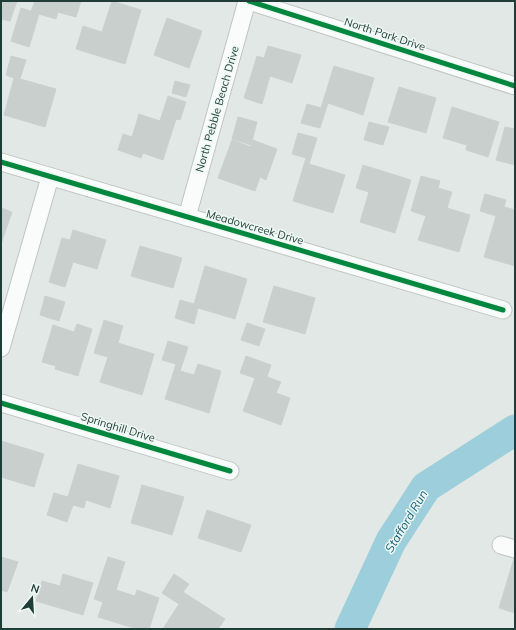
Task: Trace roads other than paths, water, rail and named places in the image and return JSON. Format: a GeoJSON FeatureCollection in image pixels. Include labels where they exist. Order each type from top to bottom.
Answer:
{"type":"FeatureCollection","features":[{"type":"Feature","properties":{"kind":"street","name":"North Park Drive"},"geometry":{"type":"LineString","coordinates":[[248,1],[515,86]]}},
{"type":"Feature","properties":{"kind":"street","name":"North Pebble Beach Drive"},"geometry":{"type":"LineString","coordinates":[[187,217],[248,1]]}},
{"type":"Feature","properties":{"kind":"street","name":"Meadowcreek Drive"},"geometry":{"type":"LineString","coordinates":[[1,162],[503,310]]}},
{"type":"Feature","properties":{"kind":"street"},"geometry":{"type":"LineString","coordinates":[[1,348],[50,177]]}},
{"type":"Feature","properties":{"kind":"street","name":"Springhill Drive"},"geometry":{"type":"LineString","coordinates":[[1,403],[230,471]]}},
{"type":"Feature","properties":{"kind":"waterway","name":"Stafford Run"},"geometry":{"type":"LineString","coordinates":[[350,629],[391,541],[426,487],[515,430]]}}]}
